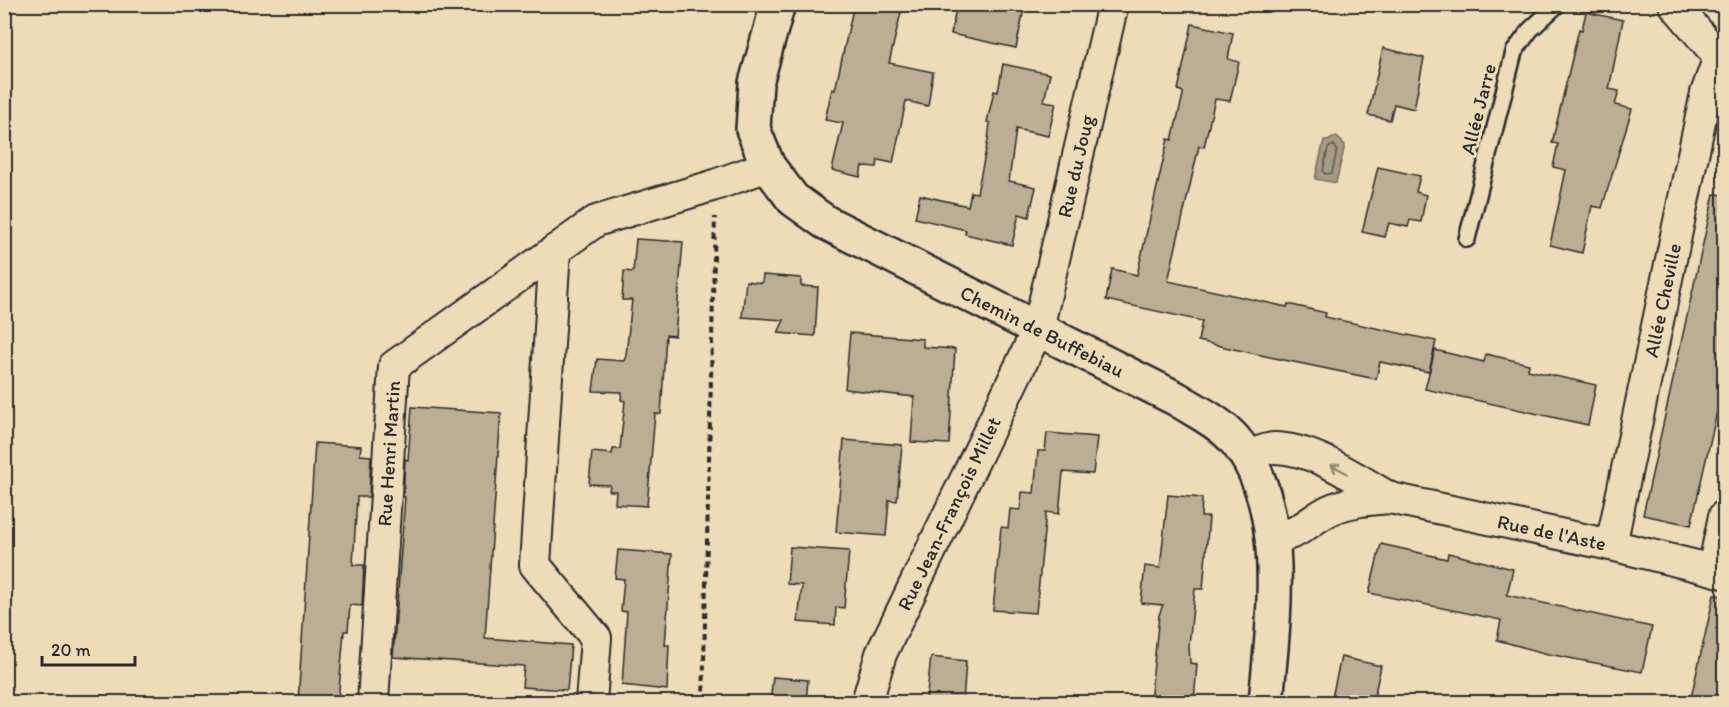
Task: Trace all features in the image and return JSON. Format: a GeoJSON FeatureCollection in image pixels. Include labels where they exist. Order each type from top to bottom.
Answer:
{"type":"FeatureCollection","features":[{"type":"Feature","properties":{"kind":"street","name":"Chemin de Buffebiau"},"geometry":{"type":"LineString","coordinates":[[778,4],[756,83],[753,129],[768,166],[793,200],[825,222],[1177,399],[1226,432],[1247,457],[1262,494],[1272,538],[1273,613],[1266,702]]}},
{"type":"Feature","properties":{"kind":"street","name":"Rue du Joug"},"geometry":{"type":"LineString","coordinates":[[1038,329],[1113,4]]}},
{"type":"Feature","properties":{"kind":"street"},"geometry":{"type":"LineString","coordinates":[[1674,4],[1723,56]]}},
{"type":"Feature","properties":{"kind":"street","name":"Allée Cheville"},"geometry":{"type":"LineString","coordinates":[[1611,544],[1706,93],[1723,56]]}},
{"type":"Feature","properties":{"kind":"street","name":"Rue Henri Martin"},"geometry":{"type":"LineString","coordinates":[[373,702],[394,366],[596,221],[712,186],[768,166]]}},
{"type":"Feature","properties":{"kind":"street"},"geometry":{"type":"LineString","coordinates":[[555,250],[534,566],[596,638],[591,702]]}},
{"type":"Feature","properties":{"kind":"street","name":"Rue Jean-François Millet"},"geometry":{"type":"LineString","coordinates":[[867,702],[880,654],[1038,329]]}},
{"type":"Feature","properties":{"kind":"street","name":"Rue de l'Aste"},"geometry":{"type":"LineString","coordinates":[[1247,457],[1272,448],[1292,450],[1335,466],[1390,498]]}},
{"type":"Feature","properties":{"kind":"street","name":"Rue de l'Aste"},"geometry":{"type":"LineString","coordinates":[[1272,538],[1291,535],[1329,511],[1354,501],[1390,498],[1611,544],[1719,571]]}},
{"type":"Feature","properties":{"kind":"street"},"geometry":{"type":"LineString","coordinates":[[1719,571],[1725,516]]}},
{"type":"Feature","properties":{"kind":"lane","name":"Allée Jarre"},"geometry":{"type":"LineString","coordinates":[[1467,239],[1514,52],[1530,30],[1558,4]]}},
{"type":"Feature","properties":{"kind":"path"},"geometry":{"type":"LineString","coordinates":[[703,702],[715,213],[712,186]]}},
{"type":"Feature","properties":{"kind":"water"},"geometry":{"type":"Polygon","coordinates":[[[1336,136],[1345,145],[1336,183],[1315,179],[1324,140],[1328,141],[1336,136]]]}},
{"type":"Feature","properties":{"kind":"building"},"geometry":{"type":"Polygon","coordinates":[[[854,4],[903,4],[889,63],[933,72],[928,106],[906,101],[893,163],[878,160],[877,167],[862,166],[860,177],[832,170],[843,123],[825,120],[832,89],[835,90],[854,4]]]}},
{"type":"Feature","properties":{"kind":"building"},"geometry":{"type":"Polygon","coordinates":[[[957,4],[1025,4],[1016,48],[951,34],[957,4]]]}},
{"type":"Feature","properties":{"kind":"building"},"geometry":{"type":"Polygon","coordinates":[[[1586,12],[1623,20],[1609,89],[1619,91],[1615,105],[1632,109],[1602,208],[1592,206],[1582,253],[1550,245],[1566,170],[1553,167],[1558,144],[1552,143],[1579,29],[1582,30],[1586,12]]]}},
{"type":"Feature","properties":{"kind":"building"},"geometry":{"type":"Polygon","coordinates":[[[1192,24],[1233,33],[1228,59],[1239,62],[1230,101],[1215,99],[1204,147],[1199,146],[1168,281],[1287,307],[1288,304],[1326,313],[1325,317],[1436,341],[1429,372],[1380,362],[1376,379],[1265,356],[1198,341],[1202,321],[1106,300],[1112,269],[1137,275],[1168,139],[1172,140],[1183,95],[1183,92],[1178,90],[1192,24]]]}},
{"type":"Feature","properties":{"kind":"building"},"geometry":{"type":"Polygon","coordinates":[[[1383,48],[1424,58],[1414,109],[1394,104],[1390,120],[1368,115],[1383,48]]]}},
{"type":"Feature","properties":{"kind":"building"},"geometry":{"type":"Polygon","coordinates":[[[1003,64],[1050,74],[1044,101],[1056,103],[1048,136],[1016,129],[1009,181],[1036,187],[1029,217],[1019,214],[1012,245],[965,234],[966,230],[915,218],[920,195],[968,206],[971,192],[977,193],[988,140],[990,123],[987,122],[994,91],[998,92],[1003,64]]]}},
{"type":"Feature","properties":{"kind":"building"},"geometry":{"type":"Polygon","coordinates":[[[1378,167],[1420,176],[1416,192],[1426,195],[1421,222],[1410,220],[1408,227],[1389,223],[1385,237],[1362,232],[1378,167]]]}},
{"type":"Feature","properties":{"kind":"building"},"geometry":{"type":"Polygon","coordinates":[[[1714,194],[1725,195],[1725,377],[1691,525],[1643,515],[1714,194]]]}},
{"type":"Feature","properties":{"kind":"building"},"geometry":{"type":"Polygon","coordinates":[[[636,239],[683,242],[675,336],[666,335],[661,414],[655,414],[647,506],[615,504],[616,491],[609,491],[610,485],[589,484],[592,452],[612,454],[613,449],[620,449],[625,401],[621,400],[622,392],[593,391],[597,359],[624,361],[626,355],[632,300],[622,300],[624,271],[633,272],[636,239]]]}},
{"type":"Feature","properties":{"kind":"building"},"geometry":{"type":"Polygon","coordinates":[[[763,275],[801,278],[801,286],[818,287],[815,336],[778,333],[784,320],[742,317],[746,281],[762,283],[763,275]]]}},
{"type":"Feature","properties":{"kind":"building"},"geometry":{"type":"Polygon","coordinates":[[[850,333],[923,339],[923,347],[955,349],[949,444],[911,442],[914,397],[845,389],[850,333]]]}},
{"type":"Feature","properties":{"kind":"building"},"geometry":{"type":"Polygon","coordinates":[[[1435,350],[1484,362],[1486,354],[1529,364],[1528,370],[1596,385],[1588,425],[1425,389],[1435,350]]]}},
{"type":"Feature","properties":{"kind":"building"},"geometry":{"type":"Polygon","coordinates":[[[412,407],[501,413],[485,638],[571,645],[567,690],[522,687],[524,666],[393,657],[405,497],[403,497],[405,459],[408,460],[412,407]]]}},
{"type":"Feature","properties":{"kind":"building"},"geometry":{"type":"Polygon","coordinates":[[[1047,433],[1097,437],[1093,474],[1063,472],[1059,514],[1046,512],[1036,613],[993,610],[1001,527],[1008,528],[1010,509],[1020,510],[1022,492],[1034,493],[1038,451],[1045,451],[1047,433]]]}},
{"type":"Feature","properties":{"kind":"building"},"geometry":{"type":"Polygon","coordinates":[[[844,440],[902,445],[897,501],[889,500],[886,536],[836,532],[844,440]]]}},
{"type":"Feature","properties":{"kind":"building"},"geometry":{"type":"Polygon","coordinates":[[[315,443],[361,446],[360,455],[371,456],[369,497],[357,497],[353,565],[364,565],[362,606],[350,605],[348,631],[344,631],[338,702],[298,702],[315,443]]]}},
{"type":"Feature","properties":{"kind":"building"},"geometry":{"type":"Polygon","coordinates":[[[1168,495],[1202,498],[1201,517],[1209,517],[1203,589],[1195,589],[1189,645],[1190,663],[1197,664],[1194,702],[1150,702],[1159,615],[1163,605],[1141,603],[1145,566],[1160,568],[1168,495]]]}},
{"type":"Feature","properties":{"kind":"building"},"geometry":{"type":"Polygon","coordinates":[[[1381,544],[1447,559],[1448,553],[1513,569],[1507,595],[1652,627],[1642,672],[1548,654],[1497,640],[1501,620],[1369,593],[1381,544]]]}},
{"type":"Feature","properties":{"kind":"building"},"geometry":{"type":"Polygon","coordinates":[[[790,547],[849,551],[844,608],[836,607],[835,625],[798,622],[802,585],[787,584],[790,547]]]}},
{"type":"Feature","properties":{"kind":"building"},"geometry":{"type":"Polygon","coordinates":[[[618,550],[672,554],[665,645],[669,645],[667,690],[622,685],[627,612],[621,611],[624,579],[615,578],[618,550]]]}},
{"type":"Feature","properties":{"kind":"building"},"geometry":{"type":"Polygon","coordinates":[[[1714,595],[1725,596],[1725,702],[1690,702],[1714,595]]]}},
{"type":"Feature","properties":{"kind":"building"},"geometry":{"type":"Polygon","coordinates":[[[931,657],[966,661],[963,702],[926,702],[931,657]]]}},
{"type":"Feature","properties":{"kind":"building"},"geometry":{"type":"Polygon","coordinates":[[[1341,657],[1381,666],[1373,702],[1331,702],[1341,657]]]}},
{"type":"Feature","properties":{"kind":"building"},"geometry":{"type":"Polygon","coordinates":[[[773,677],[808,680],[806,702],[770,702],[773,677]]]}}]}
